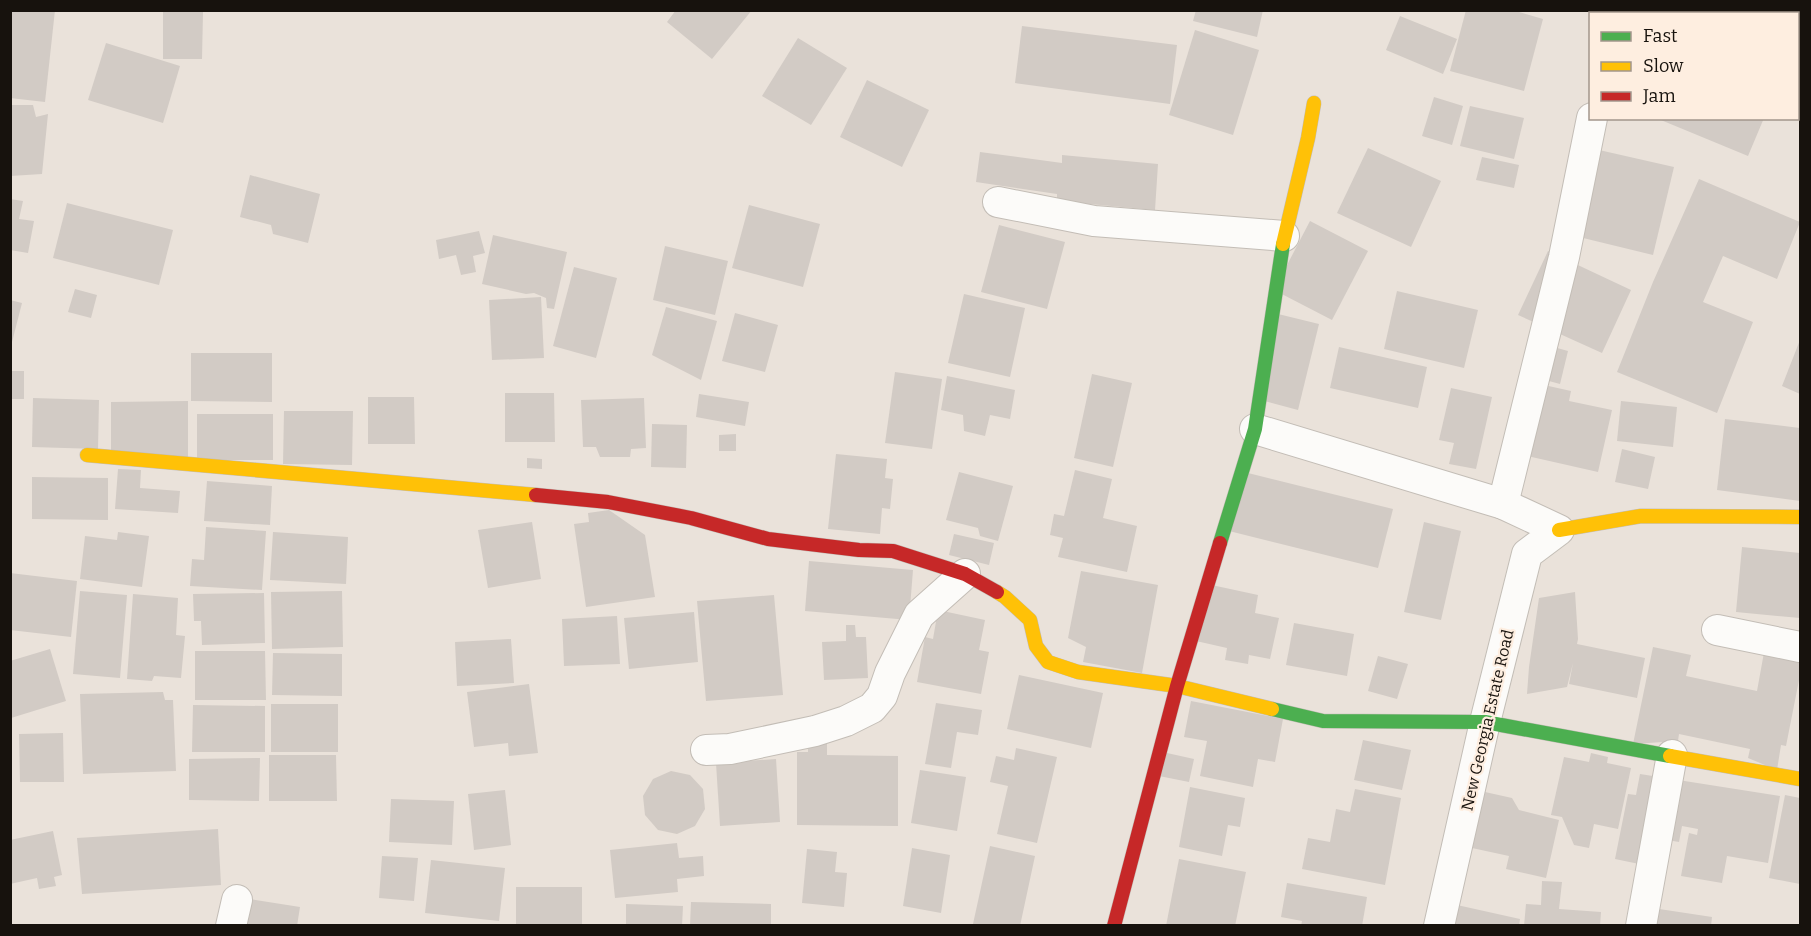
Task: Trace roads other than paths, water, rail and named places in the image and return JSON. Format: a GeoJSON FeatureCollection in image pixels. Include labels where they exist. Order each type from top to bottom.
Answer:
{"type":"FeatureCollection","features":[{"type":"Feature","properties":{"kind":"street"},"geometry":{"type":"LineString","coordinates":[[1114,926],[1177,686],[1255,429],[1284,236],[1308,138],[1314,103]]}},
{"type":"Feature","properties":{"kind":"street"},"geometry":{"type":"LineString","coordinates":[[1503,504],[1564,256],[1592,120]]}},
{"type":"Feature","properties":{"kind":"street"},"geometry":{"type":"LineString","coordinates":[[998,202],[1094,221],[1284,236]]}},
{"type":"Feature","properties":{"kind":"street"},"geometry":{"type":"LineString","coordinates":[[1255,429],[1503,504],[1559,530],[1641,516],[1800,517]]}},
{"type":"Feature","properties":{"kind":"street"},"geometry":{"type":"LineString","coordinates":[[87,455],[608,502],[691,518],[768,539],[859,550],[893,551],[965,574],[1005,597],[1030,620],[1036,646],[1048,662],[1078,672],[1177,686],[1323,721],[1485,722],[1800,779]]}},
{"type":"Feature","properties":{"kind":"street","name":"New Georgia Estate Road"},"geometry":{"type":"LineString","coordinates":[[1439,926],[1485,722],[1527,554],[1559,530]]}},
{"type":"Feature","properties":{"kind":"street"},"geometry":{"type":"LineString","coordinates":[[706,750],[730,749],[815,731],[846,721],[872,708],[882,696],[890,673],[919,615],[965,574]]}},
{"type":"Feature","properties":{"kind":"street"},"geometry":{"type":"LineString","coordinates":[[1717,630],[1800,647]]}},
{"type":"Feature","properties":{"kind":"street"},"geometry":{"type":"LineString","coordinates":[[1641,926],[1672,755]]}}]}
